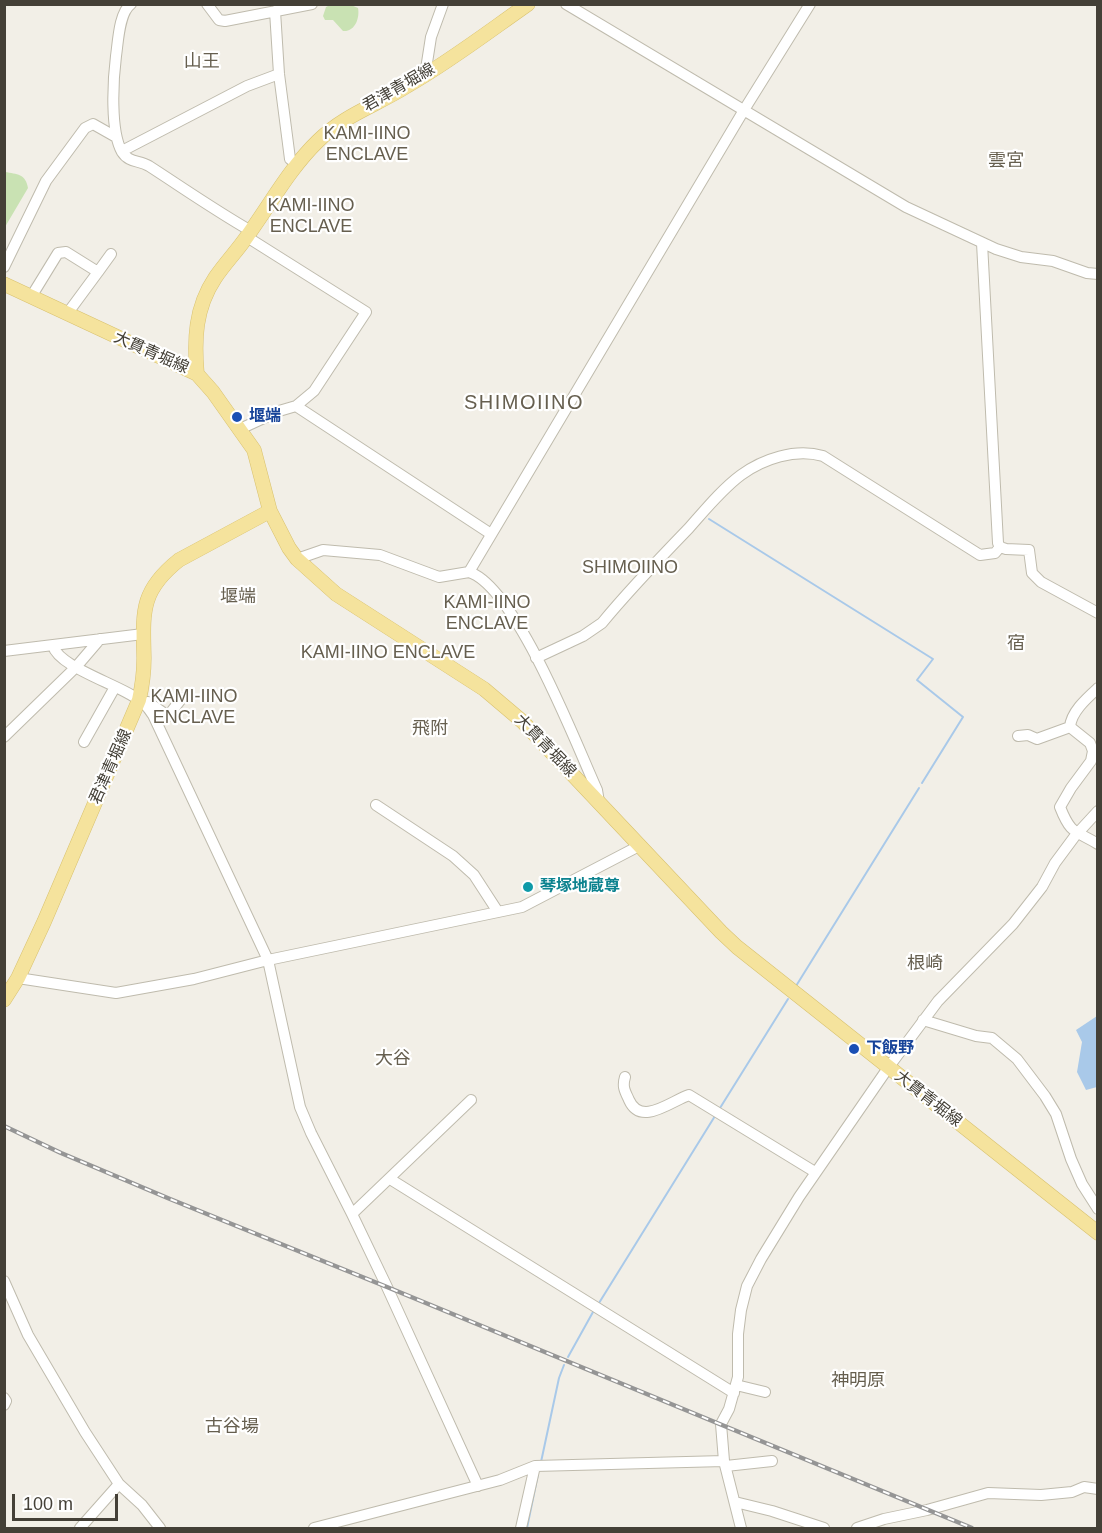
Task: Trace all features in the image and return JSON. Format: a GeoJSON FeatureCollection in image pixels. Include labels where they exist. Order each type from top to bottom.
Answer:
{"type":"FeatureCollection","features":[{"type":"Feature","properties":{"kind":"main road","name":"君津青堀線"},"geometry":{"type":"LineString","coordinates":[[197,374],[196,324],[201,303],[215,278],[249,234],[297,164],[340,123],[406,87],[528,4]]}},
{"type":"Feature","properties":{"kind":"main road","name":"大貫青堀線"},"geometry":{"type":"LineString","coordinates":[[4,284],[197,374],[240,429],[256,456],[270,511],[297,559],[336,594],[501,702],[523,722],[721,933],[1098,1233]]}},
{"type":"Feature","properties":{"kind":"main road","name":"君津青堀線"},"geometry":{"type":"LineString","coordinates":[[10,988],[140,698],[144,661],[145,605],[155,585],[179,560],[270,511]]}},
{"type":"Feature","properties":{"kind":"street"},"geometry":{"type":"LineString","coordinates":[[131,4],[126,7],[119,30],[113,79],[116,136],[128,159],[147,165],[366,312],[314,392],[296,406],[279,411],[240,429]]}},
{"type":"Feature","properties":{"kind":"street"},"geometry":{"type":"LineString","coordinates":[[207,4],[219,20],[252,10],[275,11],[312,4]]}},
{"type":"Feature","properties":{"kind":"street"},"geometry":{"type":"LineString","coordinates":[[428,73],[426,69],[431,37],[443,4]]}},
{"type":"Feature","properties":{"kind":"street"},"geometry":{"type":"LineString","coordinates":[[566,4],[906,207],[982,243],[1022,257],[1040,258],[1087,273],[1098,274]]}},
{"type":"Feature","properties":{"kind":"street"},"geometry":{"type":"LineString","coordinates":[[469,572],[744,110],[810,4]]}},
{"type":"Feature","properties":{"kind":"street"},"geometry":{"type":"LineString","coordinates":[[275,11],[279,74],[290,159],[297,164]]}},
{"type":"Feature","properties":{"kind":"street"},"geometry":{"type":"LineString","coordinates":[[122,151],[247,86],[279,74]]}},
{"type":"Feature","properties":{"kind":"street"},"geometry":{"type":"LineString","coordinates":[[4,267],[46,181],[85,128],[93,124],[116,136]]}},
{"type":"Feature","properties":{"kind":"street"},"geometry":{"type":"LineString","coordinates":[[537,657],[583,636],[602,623],[695,521],[740,476],[775,458],[800,453],[823,456],[980,555],[995,554],[1000,547],[982,243]]}},
{"type":"Feature","properties":{"kind":"street"},"geometry":{"type":"LineString","coordinates":[[31,297],[58,253],[66,252],[98,272]]}},
{"type":"Feature","properties":{"kind":"street"},"geometry":{"type":"LineString","coordinates":[[68,314],[111,254]]}},
{"type":"Feature","properties":{"kind":"street"},"geometry":{"type":"LineString","coordinates":[[296,406],[491,534]]}},
{"type":"Feature","properties":{"kind":"street"},"geometry":{"type":"LineString","coordinates":[[1000,547],[1029,550],[1032,573],[1041,582],[1098,613]]}},
{"type":"Feature","properties":{"kind":"street"},"geometry":{"type":"LineString","coordinates":[[297,559],[323,550],[380,555],[439,577],[469,572],[483,581],[520,626],[537,657],[597,790],[599,802]]}},
{"type":"Feature","properties":{"kind":"street"},"geometry":{"type":"LineString","coordinates":[[4,651],[143,634]]}},
{"type":"Feature","properties":{"kind":"street"},"geometry":{"type":"LineString","coordinates":[[4,737],[76,667],[100,639]]}},
{"type":"Feature","properties":{"kind":"street"},"geometry":{"type":"LineString","coordinates":[[53,646],[54,651],[76,667],[140,698],[166,716],[171,715],[182,698]]}},
{"type":"Feature","properties":{"kind":"street"},"geometry":{"type":"LineString","coordinates":[[84,742],[115,687]]}},
{"type":"Feature","properties":{"kind":"street"},"geometry":{"type":"LineString","coordinates":[[1070,727],[1071,720],[1082,704],[1098,688]]}},
{"type":"Feature","properties":{"kind":"street"},"geometry":{"type":"LineString","coordinates":[[140,698],[153,715],[268,960],[300,1107],[310,1133],[352,1214],[477,1486]]}},
{"type":"Feature","properties":{"kind":"street"},"geometry":{"type":"LineString","coordinates":[[1018,736],[1028,735],[1037,739],[1070,727]]}},
{"type":"Feature","properties":{"kind":"street"},"geometry":{"type":"LineString","coordinates":[[1070,727],[1090,743],[1095,752],[1060,807],[1070,828],[1098,844]]}},
{"type":"Feature","properties":{"kind":"street"},"geometry":{"type":"LineString","coordinates":[[376,805],[453,856],[486,891],[498,912]]}},
{"type":"Feature","properties":{"kind":"street"},"geometry":{"type":"LineString","coordinates":[[741,1528],[725,1464],[721,1424],[738,1377],[738,1334],[747,1286],[778,1229],[888,1068],[959,978],[1013,924],[1042,887],[1055,863],[1098,811]]}},
{"type":"Feature","properties":{"kind":"street"},"geometry":{"type":"LineString","coordinates":[[10,988],[116,993],[194,979],[268,960],[522,907],[639,846]]}},
{"type":"Feature","properties":{"kind":"street"},"geometry":{"type":"LineString","coordinates":[[924,1020],[976,1036],[992,1038],[1017,1059],[1056,1114],[1082,1184],[1098,1209]]}},
{"type":"Feature","properties":{"kind":"street"},"geometry":{"type":"LineString","coordinates":[[625,1077],[622,1086],[632,1107],[638,1112],[660,1109],[689,1095],[815,1172]]}},
{"type":"Feature","properties":{"kind":"street"},"geometry":{"type":"LineString","coordinates":[[352,1214],[471,1100]]}},
{"type":"Feature","properties":{"kind":"street"},"geometry":{"type":"LineString","coordinates":[[390,1179],[735,1389],[765,1392]]}},
{"type":"Feature","properties":{"kind":"street"},"geometry":{"type":"LineString","coordinates":[[4,1281],[9,1306],[85,1432],[119,1484],[142,1505],[160,1528]]}},
{"type":"Feature","properties":{"kind":"street"},"geometry":{"type":"LineString","coordinates":[[4,1398],[6,1401],[4,1405]]}},
{"type":"Feature","properties":{"kind":"street"},"geometry":{"type":"LineString","coordinates":[[314,1528],[500,1480],[535,1466],[725,1464],[772,1461]]}},
{"type":"Feature","properties":{"kind":"street"},"geometry":{"type":"LineString","coordinates":[[521,1528],[535,1466]]}},
{"type":"Feature","properties":{"kind":"street"},"geometry":{"type":"LineString","coordinates":[[80,1528],[119,1484]]}},
{"type":"Feature","properties":{"kind":"street"},"geometry":{"type":"LineString","coordinates":[[856,1528],[988,1493],[1041,1495],[1072,1492],[1084,1487],[1098,1489]]}},
{"type":"Feature","properties":{"kind":"street"},"geometry":{"type":"LineString","coordinates":[[735,1502],[824,1528]]}},
{"type":"Feature","properties":{"kind":"green space"},"geometry":{"type":"Polygon","coordinates":[[[351,5],[358,8],[354,27],[343,31],[333,20],[325,20],[323,16],[326,7],[351,5]]]}},
{"type":"Feature","properties":{"kind":"green space"},"geometry":{"type":"Polygon","coordinates":[[[5,172],[23,177],[28,188],[5,227],[5,172]]]}},
{"type":"Feature","properties":{"kind":"water"},"geometry":{"type":"Polygon","coordinates":[[[1097,1016],[1097,1087],[1086,1090],[1077,1072],[1082,1042],[1076,1030],[1097,1016]]]}},
{"type":"Feature","properties":{"kind":"waterway"},"geometry":{"type":"LineString","coordinates":[[709,519],[933,659],[917,680],[963,717],[922,783]]}},
{"type":"Feature","properties":{"kind":"waterway"},"geometry":{"type":"LineString","coordinates":[[796,986],[919,788]]}},
{"type":"Feature","properties":{"kind":"waterway"},"geometry":{"type":"LineString","coordinates":[[720,1108],[788,999]]}},
{"type":"Feature","properties":{"kind":"waterway"},"geometry":{"type":"LineString","coordinates":[[599,1303],[715,1116]]}},
{"type":"Feature","properties":{"kind":"waterway"},"geometry":{"type":"LineString","coordinates":[[568,1357],[593,1312]]}},
{"type":"Feature","properties":{"kind":"waterway"},"geometry":{"type":"LineString","coordinates":[[541,1462],[559,1378],[564,1365]]}},
{"type":"Feature","properties":{"kind":"waterway"},"geometry":{"type":"LineString","coordinates":[[527,1528],[538,1474]]}},
{"type":"Feature","properties":{"kind":"railway"},"geometry":{"type":"LineString","coordinates":[[4,1126],[170,1199],[972,1528]]}},
{"type":"Feature","properties":{"kind":"place","name":"堰端"},"geometry":{"type":"Point","coordinates":[237,417]}},
{"type":"Feature","properties":{"kind":"place","name":"琴塚地蔵尊"},"geometry":{"type":"Point","coordinates":[528,887]}},
{"type":"Feature","properties":{"kind":"place","name":"下飯野"},"geometry":{"type":"Point","coordinates":[854,1049]}},
{"type":"Feature","properties":{"kind":"district","name":"山王"},"geometry":{"type":"Point","coordinates":[202,62]}},
{"type":"Feature","properties":{"kind":"district","name":"KAMI-IINO ENCLAVE"},"geometry":{"type":"Point","coordinates":[367,144]}},
{"type":"Feature","properties":{"kind":"district","name":"雲宮"},"geometry":{"type":"Point","coordinates":[1006,161]}},
{"type":"Feature","properties":{"kind":"district","name":"KAMI-IINO ENCLAVE"},"geometry":{"type":"Point","coordinates":[311,216]}},
{"type":"Feature","properties":{"kind":"district","name":"SHIMOIINO"},"geometry":{"type":"Point","coordinates":[524,403]}},
{"type":"Feature","properties":{"kind":"district","name":"SHIMOIINO"},"geometry":{"type":"Point","coordinates":[630,568]}},
{"type":"Feature","properties":{"kind":"district","name":"堰端"},"geometry":{"type":"Point","coordinates":[238,597]}},
{"type":"Feature","properties":{"kind":"district","name":"KAMI-IINO ENCLAVE"},"geometry":{"type":"Point","coordinates":[487,613]}},
{"type":"Feature","properties":{"kind":"district","name":"宿"},"geometry":{"type":"Point","coordinates":[1016,644]}},
{"type":"Feature","properties":{"kind":"district","name":"KAMI-IINO ENCLAVE"},"geometry":{"type":"Point","coordinates":[388,653]}},
{"type":"Feature","properties":{"kind":"district","name":"KAMI-IINO ENCLAVE"},"geometry":{"type":"Point","coordinates":[194,707]}},
{"type":"Feature","properties":{"kind":"district","name":"飛附"},"geometry":{"type":"Point","coordinates":[430,729]}},
{"type":"Feature","properties":{"kind":"district","name":"根崎"},"geometry":{"type":"Point","coordinates":[925,964]}},
{"type":"Feature","properties":{"kind":"district","name":"大谷"},"geometry":{"type":"Point","coordinates":[393,1059]}},
{"type":"Feature","properties":{"kind":"district","name":"神明原"},"geometry":{"type":"Point","coordinates":[858,1381]}},
{"type":"Feature","properties":{"kind":"district","name":"古谷場"},"geometry":{"type":"Point","coordinates":[232,1427]}}]}
